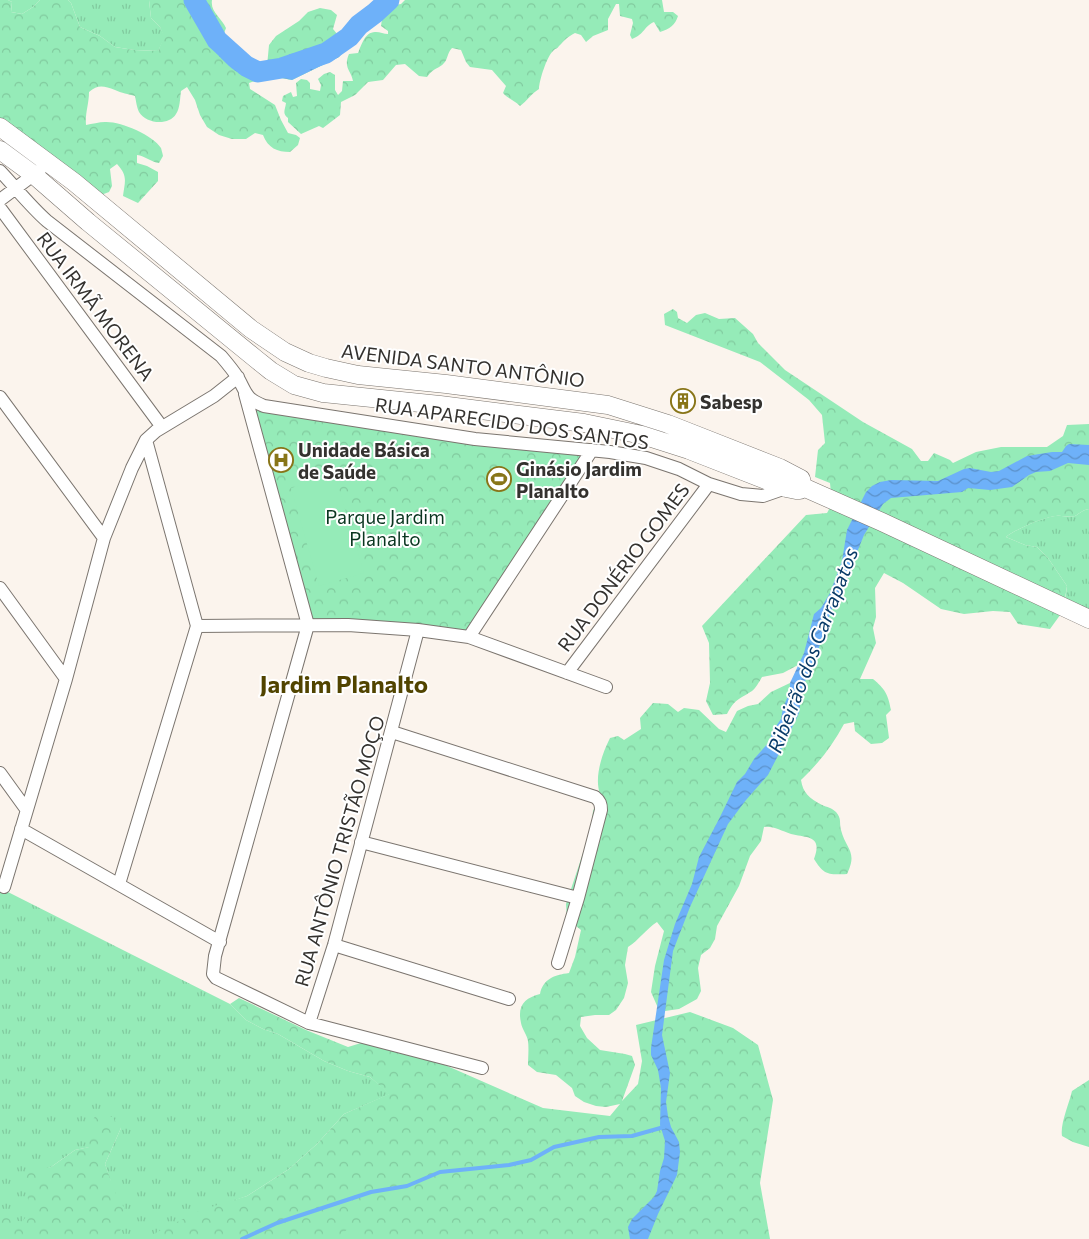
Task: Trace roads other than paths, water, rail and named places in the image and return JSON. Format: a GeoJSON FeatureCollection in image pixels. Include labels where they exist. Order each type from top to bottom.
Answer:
{"type":"FeatureCollection","features":[{"type":"Feature","properties":{"kind":"street","name":"AVENIDA SANTO ANTÔNIO"},"geometry":{"type":"LineString","coordinates":[[0,127],[74,182],[251,329],[286,352],[309,363],[358,375],[446,384],[608,405],[668,424],[1087,618]]}},
{"type":"Feature","properties":{"kind":"street","name":"AVENIDA SANTO ANTÔNIO"},"geometry":{"type":"LineString","coordinates":[[0,150],[34,175],[88,222],[271,371],[294,385],[323,393],[344,396],[440,405],[614,428],[642,435],[793,483]]}},
{"type":"Feature","properties":{"kind":"street"},"geometry":{"type":"LineString","coordinates":[[0,200],[49,163]]}},
{"type":"Feature","properties":{"kind":"street"},"geometry":{"type":"LineString","coordinates":[[0,171],[31,207],[47,222],[208,345],[221,356],[238,377],[245,394],[308,625],[213,963],[213,974],[216,978],[309,1023],[482,1068]]}},
{"type":"Feature","properties":{"kind":"street","name":"RUA IRMÃ MORENA"},"geometry":{"type":"LineString","coordinates":[[0,208],[162,427]]}},
{"type":"Feature","properties":{"kind":"street"},"geometry":{"type":"LineString","coordinates":[[4,887],[66,678],[104,538],[132,468],[146,440],[162,427],[214,396],[238,377]]}},
{"type":"Feature","properties":{"kind":"street","name":"RUA APARECIDO DOS SANTOS"},"geometry":{"type":"LineString","coordinates":[[245,394],[257,403],[271,408],[476,439],[592,450],[646,458],[679,469],[709,484],[752,496],[763,496],[793,483]]}},
{"type":"Feature","properties":{"kind":"street"},"geometry":{"type":"LineString","coordinates":[[0,397],[104,538]]}},
{"type":"Feature","properties":{"kind":"street"},"geometry":{"type":"LineString","coordinates":[[119,884],[197,626],[146,440]]}},
{"type":"Feature","properties":{"kind":"street"},"geometry":{"type":"LineString","coordinates":[[468,637],[592,450]]}},
{"type":"Feature","properties":{"kind":"street","name":"RUA DONÉRIO GOMES"},"geometry":{"type":"LineString","coordinates":[[567,673],[709,484]]}},
{"type":"Feature","properties":{"kind":"street"},"geometry":{"type":"LineString","coordinates":[[0,588],[66,678]]}},
{"type":"Feature","properties":{"kind":"street"},"geometry":{"type":"LineString","coordinates":[[197,626],[348,625],[418,630],[468,637],[606,687]]}},
{"type":"Feature","properties":{"kind":"street","name":"RUA ANTÔNIO TRISTÃO MOÇO"},"geometry":{"type":"LineString","coordinates":[[309,1023],[334,945],[418,630]]}},
{"type":"Feature","properties":{"kind":"street"},"geometry":{"type":"LineString","coordinates":[[392,732],[595,797],[601,804],[578,898],[558,963]]}},
{"type":"Feature","properties":{"kind":"street"},"geometry":{"type":"LineString","coordinates":[[0,773],[26,809]]}},
{"type":"Feature","properties":{"kind":"street"},"geometry":{"type":"LineString","coordinates":[[21,828],[220,942]]}},
{"type":"Feature","properties":{"kind":"street"},"geometry":{"type":"LineString","coordinates":[[361,842],[578,898]]}},
{"type":"Feature","properties":{"kind":"street"},"geometry":{"type":"LineString","coordinates":[[334,945],[509,1000]]}},
{"type":"Feature","properties":{"kind":"water"},"geometry":{"type":"Polygon","coordinates":[[[188,0],[194,0],[206,22],[227,50],[246,65],[258,71],[275,60],[290,54],[307,52],[326,53],[349,37],[352,31],[349,21],[375,0],[395,0],[339,57],[292,80],[274,77],[257,79],[232,68],[222,59],[204,36],[188,0]]]}},
{"type":"Feature","properties":{"kind":"water"},"geometry":{"type":"Polygon","coordinates":[[[1069,444],[1089,445],[1089,465],[1068,463],[1050,471],[1036,472],[1012,487],[990,490],[968,488],[962,492],[891,498],[883,504],[864,535],[831,611],[822,640],[802,689],[799,713],[768,775],[728,824],[690,907],[673,951],[662,1035],[670,1073],[666,1102],[668,1116],[671,1127],[679,1142],[680,1152],[677,1175],[648,1239],[630,1239],[628,1227],[632,1219],[654,1197],[664,1158],[665,1141],[660,1125],[661,1088],[658,1070],[651,1055],[651,1048],[664,960],[675,924],[692,884],[699,857],[737,782],[770,741],[772,732],[781,719],[790,691],[790,683],[804,653],[814,614],[821,608],[830,593],[842,561],[847,530],[866,492],[880,482],[891,480],[938,481],[970,468],[991,472],[999,471],[1027,456],[1062,452],[1069,444]]]}},
{"type":"Feature","properties":{"kind":"waterway","name":"Ribeirão dos Carrapatos"},"geometry":{"type":"LineString","coordinates":[[194,0],[217,40],[246,66],[258,72],[282,68],[326,53],[349,37],[359,25],[389,0]]}},
{"type":"Feature","properties":{"kind":"waterway"},"geometry":{"type":"LineString","coordinates":[[242,1239],[277,1223],[371,1192],[407,1186],[440,1172],[509,1165],[531,1160],[554,1147],[599,1137],[632,1136],[664,1127]]}},
{"type":"Feature","properties":{"kind":"place","name":"Sabesp"},"geometry":{"type":"Point","coordinates":[683,401]}},
{"type":"Feature","properties":{"kind":"place","name":"Unidade Básica de Saúde"},"geometry":{"type":"Point","coordinates":[281,460]}},
{"type":"Feature","properties":{"kind":"place","name":"Ginásio Jardim Planalto"},"geometry":{"type":"Point","coordinates":[499,479]}},
{"type":"Feature","properties":{"kind":"district","name":"Jardim Planalto"},"geometry":{"type":"Point","coordinates":[344,683]}},
{"type":"Feature","properties":{"kind":"park label","name":"Parque Jardim Planalto"},"geometry":{"type":"Point","coordinates":[385,527]}}]}
